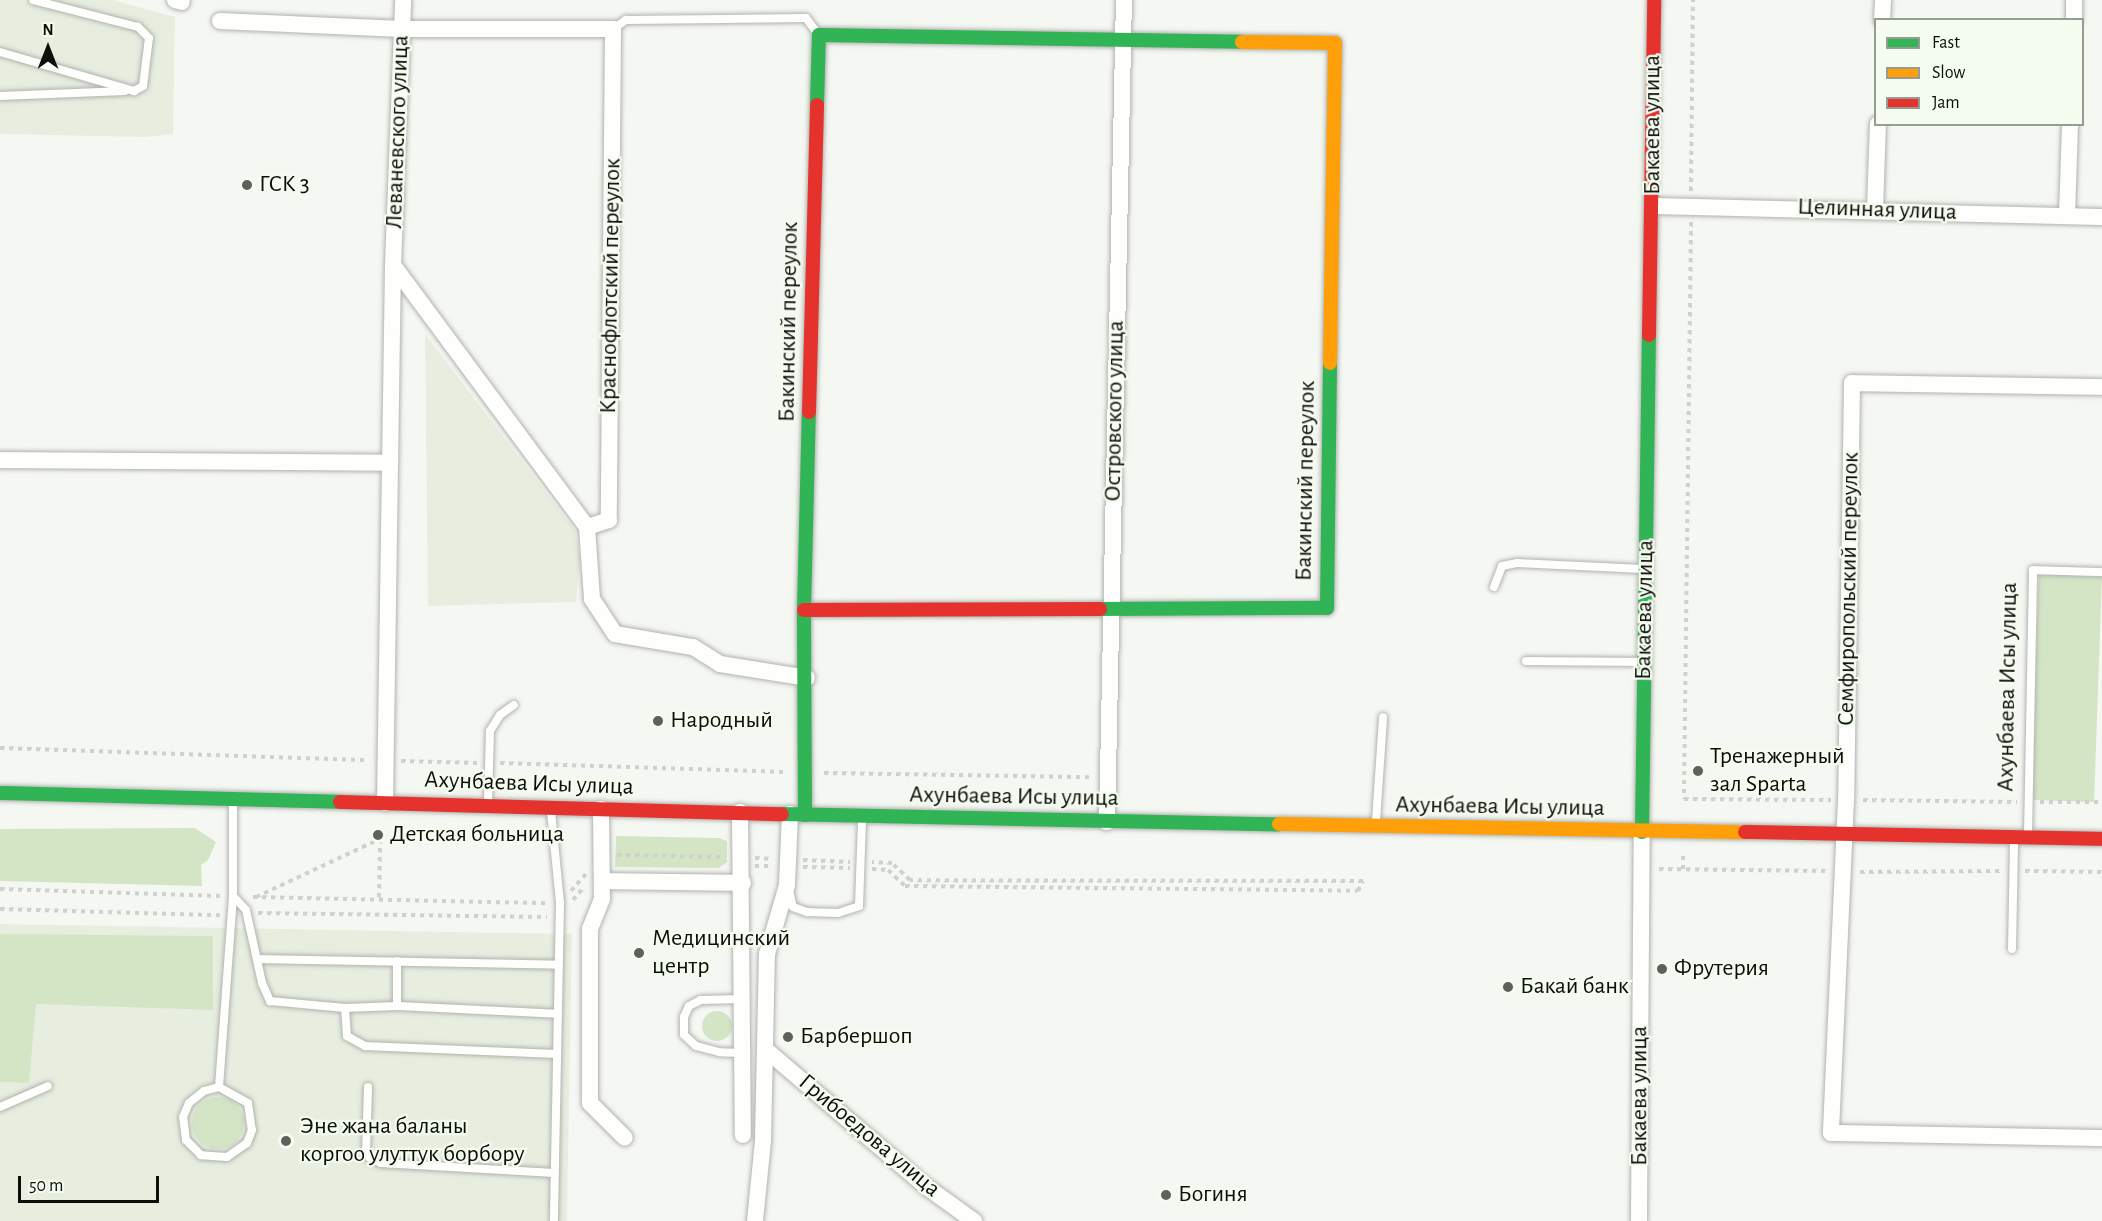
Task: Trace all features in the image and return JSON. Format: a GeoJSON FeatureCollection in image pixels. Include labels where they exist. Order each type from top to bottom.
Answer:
{"type":"FeatureCollection","features":[{"type":"Feature","properties":{"kind":"main road","name":"Бакаева улица"},"geometry":{"type":"LineString","coordinates":[[1642,832],[1653,206],[1654,0]]}},
{"type":"Feature","properties":{"kind":"main road"},"geometry":{"type":"LineString","coordinates":[[819,35],[1123,40]]}},
{"type":"Feature","properties":{"kind":"main road","name":"Бакинский переулок"},"geometry":{"type":"LineString","coordinates":[[798,815],[806,772],[807,678],[804,610],[819,35]]}},
{"type":"Feature","properties":{"kind":"main road","name":"Бакинский переулок"},"geometry":{"type":"LineString","coordinates":[[804,610],[1327,608],[1335,43],[1123,40]]}},
{"type":"Feature","properties":{"kind":"main road","name":"Ахунбаева Исы улица"},"geometry":{"type":"LineString","coordinates":[[0,793],[1107,822],[2102,839]]}},
{"type":"Feature","properties":{"kind":"street","name":"Леваневского улица"},"geometry":{"type":"LineString","coordinates":[[385,803],[393,265],[403,0]]}},
{"type":"Feature","properties":{"kind":"street","name":"Островского улица"},"geometry":{"type":"LineString","coordinates":[[1107,822],[1124,0]]}},
{"type":"Feature","properties":{"kind":"street"},"geometry":{"type":"LineString","coordinates":[[1882,18],[1883,0]]}},
{"type":"Feature","properties":{"kind":"street"},"geometry":{"type":"LineString","coordinates":[[2074,0],[2074,18]]}},
{"type":"Feature","properties":{"kind":"street"},"geometry":{"type":"LineString","coordinates":[[220,21],[402,29],[614,29]]}},
{"type":"Feature","properties":{"kind":"street","name":"Краснофлотский переулок"},"geometry":{"type":"LineString","coordinates":[[587,527],[609,520],[614,29]]}},
{"type":"Feature","properties":{"kind":"street"},"geometry":{"type":"LineString","coordinates":[[1875,209],[1878,126]]}},
{"type":"Feature","properties":{"kind":"street"},"geometry":{"type":"LineString","coordinates":[[2067,216],[2070,126]]}},
{"type":"Feature","properties":{"kind":"street","name":"Целинная улица"},"geometry":{"type":"LineString","coordinates":[[1653,206],[1691,204],[2102,217]]}},
{"type":"Feature","properties":{"kind":"street"},"geometry":{"type":"LineString","coordinates":[[393,265],[587,527],[592,599],[615,634],[693,647],[720,664],[807,678]]}},
{"type":"Feature","properties":{"kind":"street","name":"Семфиропольский переулок"},"geometry":{"type":"LineString","coordinates":[[2102,387],[1852,383],[1844,872],[1831,1133],[2102,1138]]}},
{"type":"Feature","properties":{"kind":"street"},"geometry":{"type":"LineString","coordinates":[[0,460],[390,463]]}},
{"type":"Feature","properties":{"kind":"street"},"geometry":{"type":"LineString","coordinates":[[601,809],[602,899],[590,929],[590,1103],[625,1138]]}},
{"type":"Feature","properties":{"kind":"street"},"geometry":{"type":"LineString","coordinates":[[740,812],[745,1053],[744,1135]]}},
{"type":"Feature","properties":{"kind":"street"},"geometry":{"type":"LineString","coordinates":[[755,1221],[763,1141],[767,954],[787,885],[788,859],[798,815]]}},
{"type":"Feature","properties":{"kind":"street","name":"Бакаева улица"},"geometry":{"type":"LineString","coordinates":[[1639,1221],[1642,832]]}},
{"type":"Feature","properties":{"kind":"street"},"geometry":{"type":"LineString","coordinates":[[602,881],[742,883]]}},
{"type":"Feature","properties":{"kind":"street","name":"Грибоедова улица"},"geometry":{"type":"LineString","coordinates":[[765,1049],[928,1188],[974,1221]]}},
{"type":"Feature","properties":{"kind":"lane"},"geometry":{"type":"LineString","coordinates":[[0,96],[134,91],[143,86],[149,38],[138,27],[33,0]]}},
{"type":"Feature","properties":{"kind":"lane"},"geometry":{"type":"LineString","coordinates":[[614,29],[626,20],[806,18],[819,35]]}},
{"type":"Feature","properties":{"kind":"lane"},"geometry":{"type":"LineString","coordinates":[[0,52],[134,91]]}},
{"type":"Feature","properties":{"kind":"lane"},"geometry":{"type":"LineString","coordinates":[[1494,587],[1502,566],[1517,563],[1645,569]]}},
{"type":"Feature","properties":{"kind":"lane","name":"Ахунбаева Исы улица"},"geometry":{"type":"LineString","coordinates":[[2028,838],[2033,570],[2102,572]]}},
{"type":"Feature","properties":{"kind":"lane"},"geometry":{"type":"LineString","coordinates":[[1526,661],[1644,662]]}},
{"type":"Feature","properties":{"kind":"lane"},"geometry":{"type":"LineString","coordinates":[[488,806],[490,731],[500,715],[514,705]]}},
{"type":"Feature","properties":{"kind":"lane"},"geometry":{"type":"LineString","coordinates":[[1376,827],[1383,717]]}},
{"type":"Feature","properties":{"kind":"lane"},"geometry":{"type":"LineString","coordinates":[[219,1087],[233,896],[233,799]]}},
{"type":"Feature","properties":{"kind":"lane"},"geometry":{"type":"LineString","coordinates":[[550,807],[560,903],[554,1221]]}},
{"type":"Feature","properties":{"kind":"lane"},"geometry":{"type":"LineString","coordinates":[[787,885],[793,907],[807,912],[838,913],[859,906],[862,816]]}},
{"type":"Feature","properties":{"kind":"lane"},"geometry":{"type":"LineString","coordinates":[[2012,950],[2014,838]]}},
{"type":"Feature","properties":{"kind":"lane"},"geometry":{"type":"LineString","coordinates":[[233,896],[246,910],[259,959],[263,989],[270,1001],[345,1008],[397,1006],[558,1014]]}},
{"type":"Feature","properties":{"kind":"lane"},"geometry":{"type":"LineString","coordinates":[[259,959],[559,965]]}},
{"type":"Feature","properties":{"kind":"lane"},"geometry":{"type":"LineString","coordinates":[[397,961],[397,1006]]}},
{"type":"Feature","properties":{"kind":"lane"},"geometry":{"type":"LineString","coordinates":[[744,999],[701,1000],[690,1006],[684,1026],[684,1035],[696,1046],[719,1052],[745,1053]]}},
{"type":"Feature","properties":{"kind":"lane"},"geometry":{"type":"LineString","coordinates":[[345,1008],[347,1036],[365,1046],[557,1054]]}},
{"type":"Feature","properties":{"kind":"lane"},"geometry":{"type":"LineString","coordinates":[[0,1107],[48,1086]]}},
{"type":"Feature","properties":{"kind":"lane"},"geometry":{"type":"LineString","coordinates":[[219,1087],[248,1102],[252,1130],[247,1143],[227,1157],[201,1155],[186,1140],[183,1117],[189,1103],[204,1092],[219,1087]]}},
{"type":"Feature","properties":{"kind":"lane"},"geometry":{"type":"LineString","coordinates":[[368,1087],[366,1153],[370,1158],[381,1163],[555,1173]]}},
{"type":"Feature","properties":{"kind":"path"},"geometry":{"type":"LineString","coordinates":[[1693,0],[1684,799],[2102,802]]}},
{"type":"Feature","properties":{"kind":"path"},"geometry":{"type":"LineString","coordinates":[[0,748],[806,772],[1108,777]]}},
{"type":"Feature","properties":{"kind":"path"},"geometry":{"type":"LineString","coordinates":[[256,897],[380,839],[379,899]]}},
{"type":"Feature","properties":{"kind":"path"},"geometry":{"type":"LineString","coordinates":[[0,889],[560,903],[602,855],[892,863],[910,880],[1363,881]]}},
{"type":"Feature","properties":{"kind":"path"},"geometry":{"type":"LineString","coordinates":[[1641,869],[2102,872]]}},
{"type":"Feature","properties":{"kind":"shaded area"},"geometry":{"type":"Polygon","coordinates":[[[0,0],[113,0],[175,17],[173,134],[145,137],[0,134],[0,0]]]}},
{"type":"Feature","properties":{"kind":"shaded area"},"geometry":{"type":"Polygon","coordinates":[[[425,334],[576,532],[580,557],[576,602],[428,606],[425,334]]]}},
{"type":"Feature","properties":{"kind":"shaded area","name":"Эне жана баланы коргоо улуттук борбору"},"geometry":{"type":"Polygon","coordinates":[[[0,924],[572,934],[567,1221],[0,1221],[0,924]]]}},
{"type":"Feature","properties":{"kind":"green space"},"geometry":{"type":"Polygon","coordinates":[[[2039,574],[2102,576],[2094,802],[2031,800],[2039,574]]]}},
{"type":"Feature","properties":{"kind":"green space"},"geometry":{"type":"Polygon","coordinates":[[[195,828],[216,842],[208,860],[201,865],[202,886],[0,881],[0,829],[195,828]]]}},
{"type":"Feature","properties":{"kind":"green space"},"geometry":{"type":"Polygon","coordinates":[[[616,836],[719,838],[727,841],[727,862],[719,868],[615,867],[616,836]]]}},
{"type":"Feature","properties":{"kind":"green space"},"geometry":{"type":"Polygon","coordinates":[[[0,934],[213,936],[213,1010],[36,1004],[29,1083],[0,1082],[0,934]]]}},
{"type":"Feature","properties":{"kind":"green space"},"geometry":{"type":"Polygon","coordinates":[[[717,1011],[728,1015],[732,1026],[728,1037],[717,1041],[706,1037],[702,1026],[706,1015],[717,1011]]]}},
{"type":"Feature","properties":{"kind":"green space"},"geometry":{"type":"Polygon","coordinates":[[[218,1097],[228,1099],[236,1105],[242,1113],[244,1123],[242,1133],[236,1141],[228,1147],[218,1149],[208,1147],[200,1141],[194,1133],[192,1123],[194,1113],[200,1105],[208,1099],[218,1097]]]}},
{"type":"Feature","properties":{"kind":"traffic: fast"},"geometry":{"type":"LineString","coordinates":[[817,105],[819,35],[1242,42]]}},
{"type":"Feature","properties":{"kind":"traffic: fast"},"geometry":{"type":"LineString","coordinates":[[1642,832],[1649,335]]}},
{"type":"Feature","properties":{"kind":"traffic: fast"},"geometry":{"type":"LineString","coordinates":[[1100,609],[1327,608],[1330,363]]}},
{"type":"Feature","properties":{"kind":"traffic: fast"},"geometry":{"type":"LineString","coordinates":[[805,815],[804,610],[809,412]]}},
{"type":"Feature","properties":{"kind":"traffic: fast"},"geometry":{"type":"LineString","coordinates":[[0,793],[340,802]]}},
{"type":"Feature","properties":{"kind":"traffic: fast"},"geometry":{"type":"LineString","coordinates":[[782,814],[1279,824]]}},
{"type":"Feature","properties":{"kind":"traffic: slow"},"geometry":{"type":"LineString","coordinates":[[1242,42],[1335,43],[1330,363]]}},
{"type":"Feature","properties":{"kind":"traffic: slow"},"geometry":{"type":"LineString","coordinates":[[1279,824],[1745,832]]}},
{"type":"Feature","properties":{"kind":"traffic: jam"},"geometry":{"type":"LineString","coordinates":[[1649,335],[1654,0]]}},
{"type":"Feature","properties":{"kind":"traffic: jam"},"geometry":{"type":"LineString","coordinates":[[809,412],[817,105]]}},
{"type":"Feature","properties":{"kind":"traffic: jam"},"geometry":{"type":"LineString","coordinates":[[804,610],[1100,609]]}},
{"type":"Feature","properties":{"kind":"traffic: jam"},"geometry":{"type":"LineString","coordinates":[[340,802],[782,814]]}},
{"type":"Feature","properties":{"kind":"traffic: jam"},"geometry":{"type":"LineString","coordinates":[[1745,832],[2102,839]]}},
{"type":"Feature","properties":{"kind":"place","name":"ГСК 3"},"geometry":{"type":"Point","coordinates":[247,185]}},
{"type":"Feature","properties":{"kind":"place","name":"Народный"},"geometry":{"type":"Point","coordinates":[658,721]}},
{"type":"Feature","properties":{"kind":"place","name":"Тренажерный зал Sparta"},"geometry":{"type":"Point","coordinates":[1698,771]}},
{"type":"Feature","properties":{"kind":"place","name":"Детская больница"},"geometry":{"type":"Point","coordinates":[378,835]}},
{"type":"Feature","properties":{"kind":"place","name":"Медицинский центр"},"geometry":{"type":"Point","coordinates":[639,953]}},
{"type":"Feature","properties":{"kind":"place","name":"Фрутерия"},"geometry":{"type":"Point","coordinates":[1662,969]}},
{"type":"Feature","properties":{"kind":"place","name":"Бакай банк"},"geometry":{"type":"Point","coordinates":[1508,987]}},
{"type":"Feature","properties":{"kind":"place","name":"Барбершоп"},"geometry":{"type":"Point","coordinates":[788,1037]}},
{"type":"Feature","properties":{"kind":"place","name":"Эне жана баланы коргоо улуттук борбору"},"geometry":{"type":"Point","coordinates":[286,1141]}},
{"type":"Feature","properties":{"kind":"place","name":"Богиня"},"geometry":{"type":"Point","coordinates":[1166,1195]}}]}
